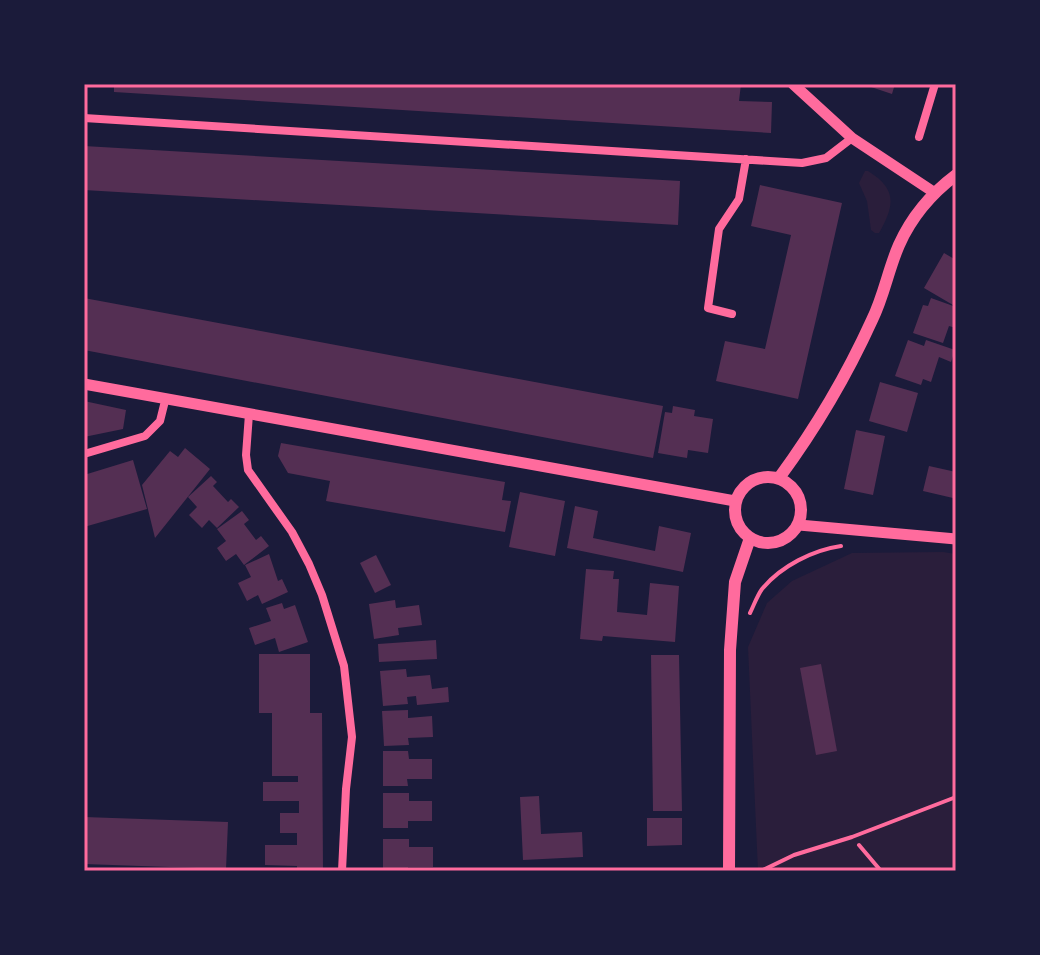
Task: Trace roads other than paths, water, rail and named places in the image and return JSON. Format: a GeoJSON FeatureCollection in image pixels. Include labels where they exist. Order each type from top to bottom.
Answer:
{"type":"FeatureCollection","features":[{"type":"Feature","properties":{"kind":"main road"},"geometry":{"type":"LineString","coordinates":[[779,478],[842,377],[873,319],[899,244],[924,206],[956,175]]}},
{"type":"Feature","properties":{"kind":"main road"},"geometry":{"type":"LineString","coordinates":[[767,476],[779,478],[798,493],[802,504],[799,525],[784,540],[772,544],[750,538],[738,526],[735,501],[740,491],[755,479],[767,476]]}},
{"type":"Feature","properties":{"kind":"main road"},"geometry":{"type":"LineString","coordinates":[[729,871],[730,650],[735,582],[750,538]]}},
{"type":"Feature","properties":{"kind":"street"},"geometry":{"type":"LineString","coordinates":[[793,84],[852,138],[935,193]]}},
{"type":"Feature","properties":{"kind":"street"},"geometry":{"type":"LineString","coordinates":[[919,137],[935,84]]}},
{"type":"Feature","properties":{"kind":"street"},"geometry":{"type":"LineString","coordinates":[[84,118],[802,163],[826,158],[852,138]]}},
{"type":"Feature","properties":{"kind":"street"},"geometry":{"type":"LineString","coordinates":[[732,314],[708,308],[719,229],[739,199],[746,159]]}},
{"type":"Feature","properties":{"kind":"street"},"geometry":{"type":"LineString","coordinates":[[84,384],[165,401],[735,501]]}},
{"type":"Feature","properties":{"kind":"street"},"geometry":{"type":"LineString","coordinates":[[84,454],[145,436],[160,421],[165,401]]}},
{"type":"Feature","properties":{"kind":"street"},"geometry":{"type":"LineString","coordinates":[[249,414],[248,470],[292,532],[309,564],[344,666],[352,737],[342,871]]}},
{"type":"Feature","properties":{"kind":"street"},"geometry":{"type":"LineString","coordinates":[[799,525],[956,539]]}},
{"type":"Feature","properties":{"kind":"lane"},"geometry":{"type":"LineString","coordinates":[[761,871],[794,855],[852,837],[956,797]]}}]}
